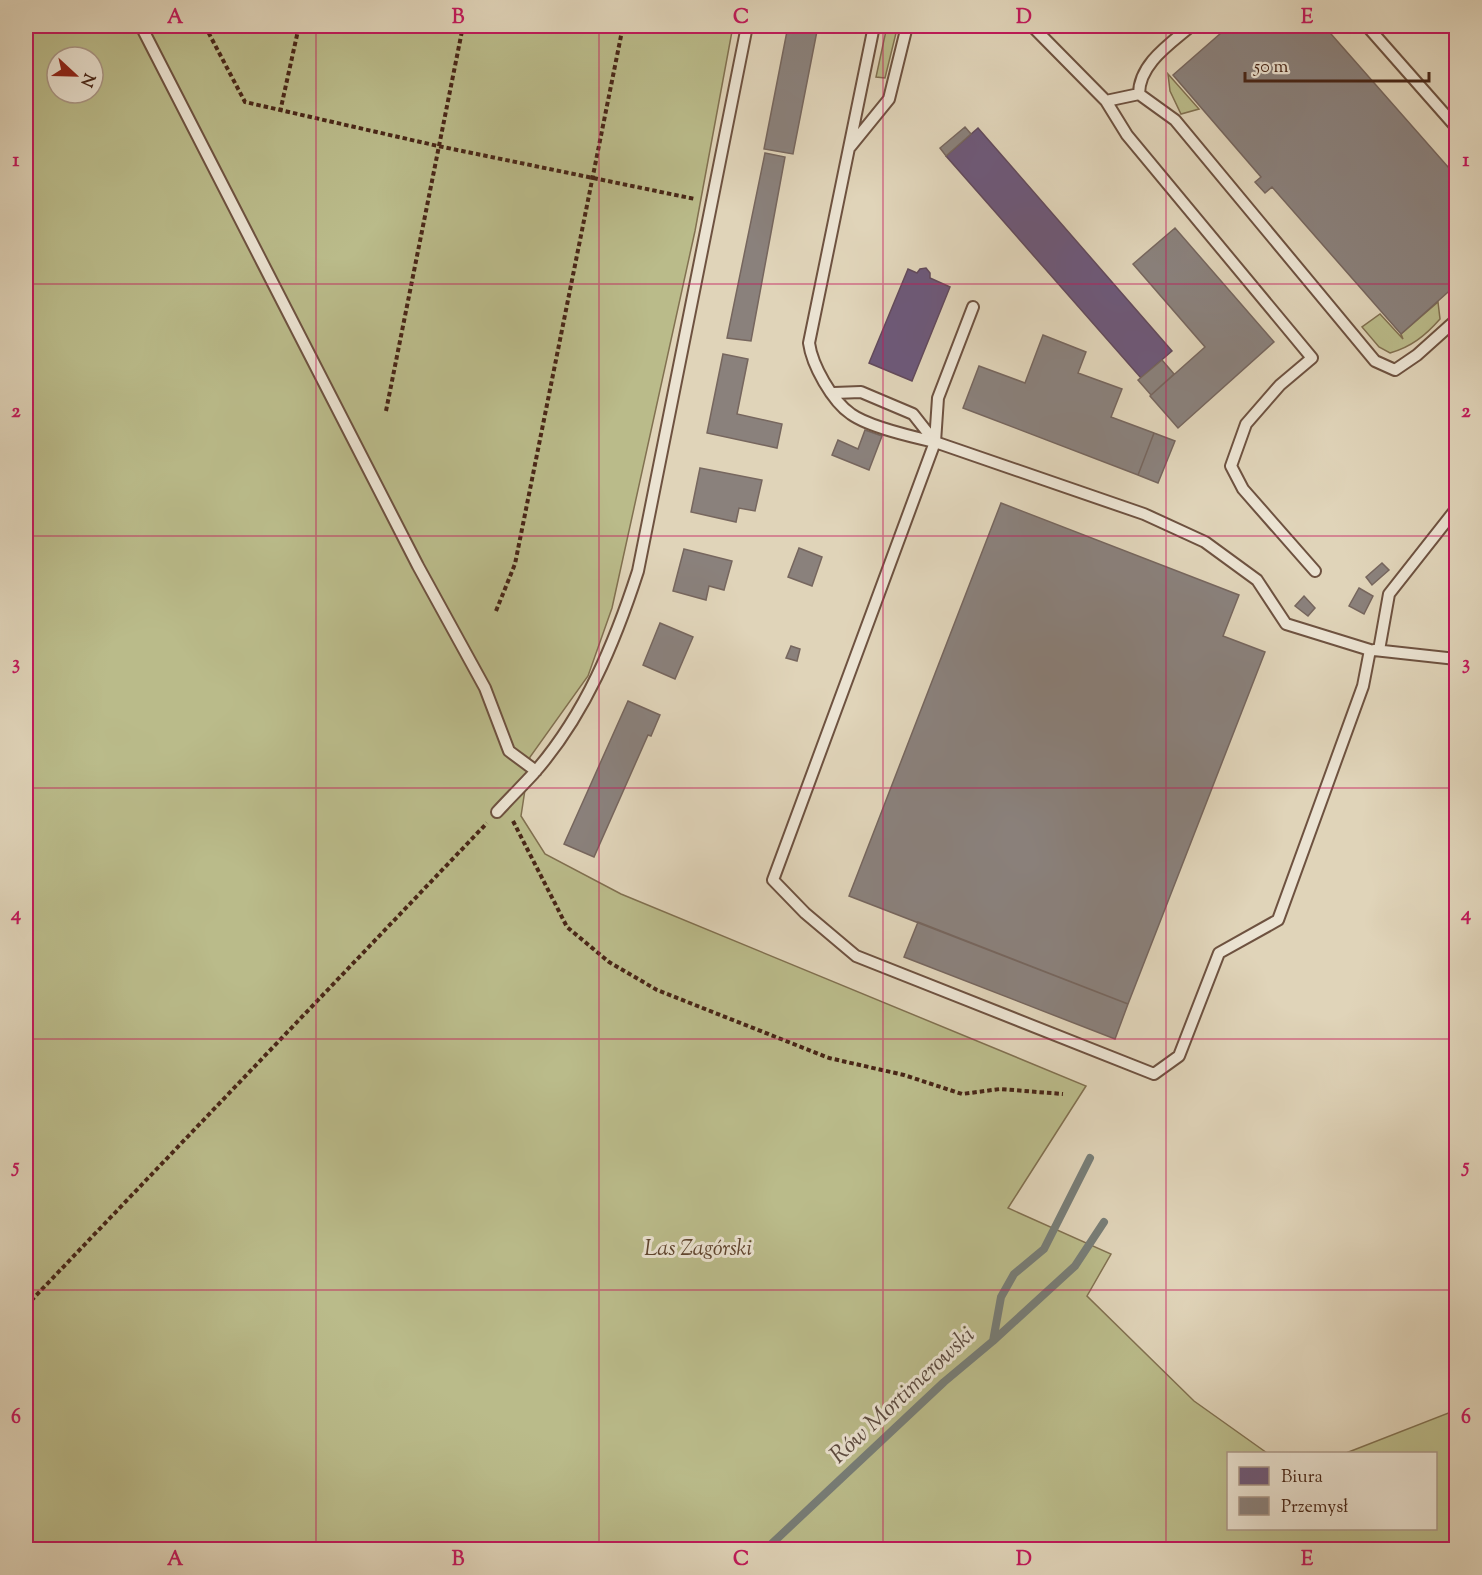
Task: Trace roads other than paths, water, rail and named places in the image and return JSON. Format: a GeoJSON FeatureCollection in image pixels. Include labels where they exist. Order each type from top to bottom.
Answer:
{"type":"FeatureCollection","features":[{"type":"Feature","properties":{"kind":"lane"},"geometry":{"type":"LineString","coordinates":[[141,26],[418,566],[485,688],[509,752],[536,771]]}},
{"type":"Feature","properties":{"kind":"lane"},"geometry":{"type":"LineString","coordinates":[[497,812],[536,771],[570,723],[601,670],[617,634],[638,571],[747,26]]}},
{"type":"Feature","properties":{"kind":"lane"},"geometry":{"type":"LineString","coordinates":[[874,26],[809,343],[811,360],[819,375],[850,414],[903,434],[935,442],[1144,514],[1206,542],[1257,580],[1286,624],[1374,650],[1456,659]]}},
{"type":"Feature","properties":{"kind":"lane"},"geometry":{"type":"LineString","coordinates":[[848,150],[889,99],[907,26]]}},
{"type":"Feature","properties":{"kind":"lane"},"geometry":{"type":"LineString","coordinates":[[1032,26],[1106,101],[1127,135],[1312,358],[1280,385],[1246,424],[1231,466],[1243,489],[1316,571]]}},
{"type":"Feature","properties":{"kind":"lane"},"geometry":{"type":"LineString","coordinates":[[1139,94],[1139,83],[1155,57],[1191,26]]}},
{"type":"Feature","properties":{"kind":"lane"},"geometry":{"type":"LineString","coordinates":[[1367,26],[1456,127]]}},
{"type":"Feature","properties":{"kind":"lane"},"geometry":{"type":"LineString","coordinates":[[1106,101],[1139,94],[1174,120],[1375,361],[1395,370],[1417,355],[1456,320]]}},
{"type":"Feature","properties":{"kind":"lane"},"geometry":{"type":"LineString","coordinates":[[974,307],[938,398],[935,442],[773,880],[805,913],[856,956],[1154,1074],[1179,1056],[1219,953],[1278,920],[1363,686],[1389,594],[1456,509]]}},
{"type":"Feature","properties":{"kind":"lane"},"geometry":{"type":"LineString","coordinates":[[834,393],[861,392],[913,414],[935,442]]}},
{"type":"Feature","properties":{"kind":"waterway","name":"Rów Mortimerowski"},"geometry":{"type":"LineString","coordinates":[[765,1550],[944,1382],[993,1341],[1001,1297],[1014,1274],[1044,1249],[1090,1158]]}},
{"type":"Feature","properties":{"kind":"waterway"},"geometry":{"type":"LineString","coordinates":[[993,1341],[1075,1266],[1104,1222]]}},
{"type":"Feature","properties":{"kind":"park label","name":"Las Zagórski"},"geometry":{"type":"Point","coordinates":[698,1250]}}]}
